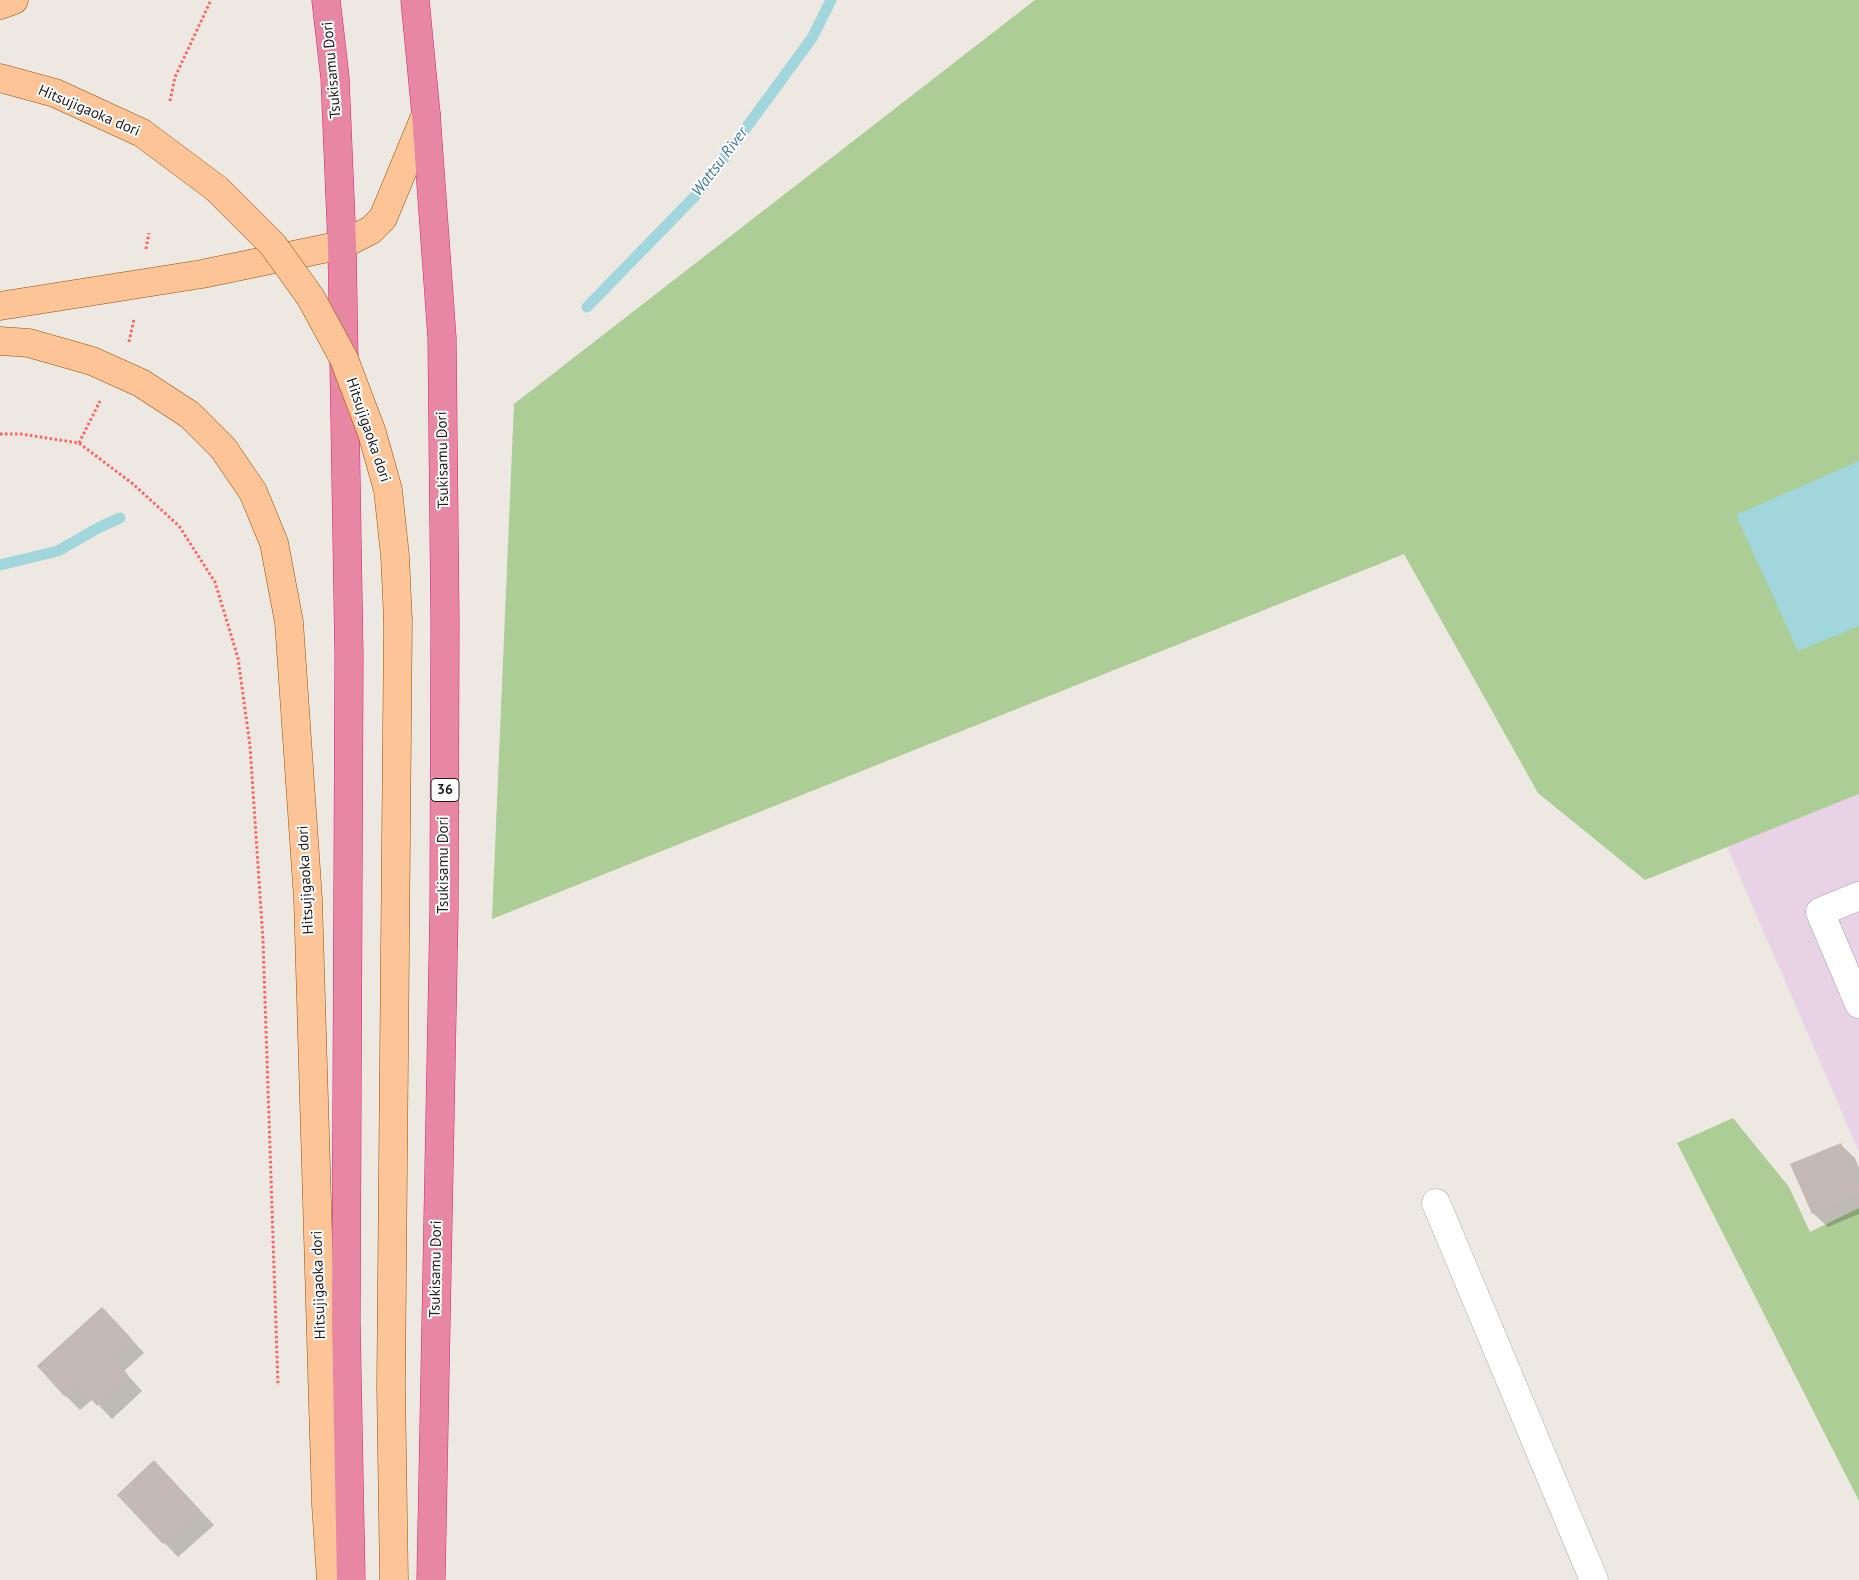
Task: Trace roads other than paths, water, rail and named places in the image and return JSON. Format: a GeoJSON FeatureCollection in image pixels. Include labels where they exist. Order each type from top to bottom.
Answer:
{"type":"FeatureCollection","features":[{"type":"Feature","properties":{"kind":"highway","name":"Tsukisamu Dori"},"geometry":{"type":"LineString","coordinates":[[326,0],[335,78],[342,245],[349,656],[346,1321],[351,1580]]}},
{"type":"Feature","properties":{"kind":"highway","name":"Tsukisamu Dori"},"geometry":{"type":"LineString","coordinates":[[415,0],[426,114],[442,338],[445,622],[444,911],[430,1580]]}},
{"type":"Feature","properties":{"kind":"main road"},"geometry":{"type":"LineString","coordinates":[[0,6],[14,0]]}},
{"type":"Feature","properties":{"kind":"main road","name":"Hitsujigaoka dori"},"geometry":{"type":"LineString","coordinates":[[0,78],[55,93],[142,132],[217,189],[273,245],[311,298],[344,359],[372,433],[388,490],[395,556],[398,620],[391,1387],[394,1580]]}},
{"type":"Feature","properties":{"kind":"main road"},"geometry":{"type":"LineString","coordinates":[[0,306],[202,274],[342,245],[370,230],[383,218],[426,114]]}},
{"type":"Feature","properties":{"kind":"main road","name":"Hitsujigaoka dori"},"geometry":{"type":"LineString","coordinates":[[0,342],[29,343],[92,361],[141,383],[190,415],[223,448],[253,492],[274,543],[289,622],[308,899],[326,1504],[331,1580]]}},
{"type":"Feature","properties":{"kind":"street"},"geometry":{"type":"LineString","coordinates":[[1859,896],[1820,912],[1859,1004]]}},
{"type":"Feature","properties":{"kind":"street"},"geometry":{"type":"LineString","coordinates":[[1436,1203],[1594,1580]]}},
{"type":"Feature","properties":{"kind":"water"},"geometry":{"type":"Polygon","coordinates":[[[1859,461],[1859,626],[1798,651],[1736,515],[1859,461]]]}},
{"type":"Feature","properties":{"kind":"waterway","name":"Wattsu River"},"geometry":{"type":"LineString","coordinates":[[587,307],[699,192],[812,38],[831,0]]}},
{"type":"Feature","properties":{"kind":"waterway","name":"Wattsu River"},"geometry":{"type":"LineString","coordinates":[[0,565],[58,551],[98,528],[120,518]]}}]}
